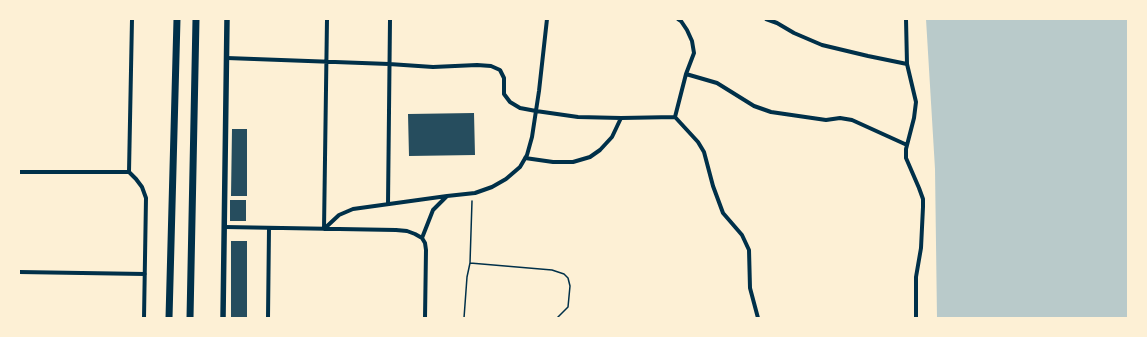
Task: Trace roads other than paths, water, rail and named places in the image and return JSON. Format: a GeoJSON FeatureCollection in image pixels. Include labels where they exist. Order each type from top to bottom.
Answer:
{"type":"FeatureCollection","features":[{"type":"Feature","properties":{"kind":"highway"},"geometry":{"type":"LineString","coordinates":[[169,318],[177,19]]}},
{"type":"Feature","properties":{"kind":"highway"},"geometry":{"type":"LineString","coordinates":[[190,318],[196,19]]}},
{"type":"Feature","properties":{"kind":"street"},"geometry":{"type":"LineString","coordinates":[[129,172],[132,19]]}},
{"type":"Feature","properties":{"kind":"street"},"geometry":{"type":"LineString","coordinates":[[223,318],[227,19]]}},
{"type":"Feature","properties":{"kind":"street"},"geometry":{"type":"LineString","coordinates":[[324,229],[327,19]]}},
{"type":"Feature","properties":{"kind":"street"},"geometry":{"type":"LineString","coordinates":[[388,204],[390,19]]}},
{"type":"Feature","properties":{"kind":"street"},"geometry":{"type":"LineString","coordinates":[[324,229],[339,215],[353,209],[472,193],[492,187],[506,180],[520,167],[525,158],[532,137],[540,91],[547,19]]}},
{"type":"Feature","properties":{"kind":"street"},"geometry":{"type":"LineString","coordinates":[[675,117],[686,74],[694,53],[692,41],[687,30],[678,19]]}},
{"type":"Feature","properties":{"kind":"street"},"geometry":{"type":"LineString","coordinates":[[766,19],[822,45],[907,64]]}},
{"type":"Feature","properties":{"kind":"street"},"geometry":{"type":"LineString","coordinates":[[906,19],[907,64],[916,102],[914,118],[906,149],[906,158],[919,188],[924,207],[921,248],[916,277],[916,318]]}},
{"type":"Feature","properties":{"kind":"street"},"geometry":{"type":"LineString","coordinates":[[227,58],[327,61],[433,67],[477,65],[491,66],[500,70],[504,78],[504,94],[510,102],[520,108],[578,117],[675,117],[698,142],[704,152],[722,213],[742,235],[749,250],[750,288],[758,318]]}},
{"type":"Feature","properties":{"kind":"street"},"geometry":{"type":"LineString","coordinates":[[686,74],[717,83],[754,106],[771,112],[826,120],[840,118],[852,120],[907,145]]}},
{"type":"Feature","properties":{"kind":"street"},"geometry":{"type":"LineString","coordinates":[[525,158],[553,162],[573,162],[590,157],[600,150],[612,137],[621,118]]}},
{"type":"Feature","properties":{"kind":"street"},"geometry":{"type":"LineString","coordinates":[[19,172],[129,172],[136,179],[142,187],[146,198],[144,318]]}},
{"type":"Feature","properties":{"kind":"street"},"geometry":{"type":"LineString","coordinates":[[422,238],[433,210],[447,196]]}},
{"type":"Feature","properties":{"kind":"street"},"geometry":{"type":"LineString","coordinates":[[225,227],[407,231],[415,234],[422,238],[425,243],[426,250],[425,318]]}},
{"type":"Feature","properties":{"kind":"street"},"geometry":{"type":"LineString","coordinates":[[268,318],[269,228]]}},
{"type":"Feature","properties":{"kind":"street"},"geometry":{"type":"LineString","coordinates":[[19,272],[145,274]]}}]}
